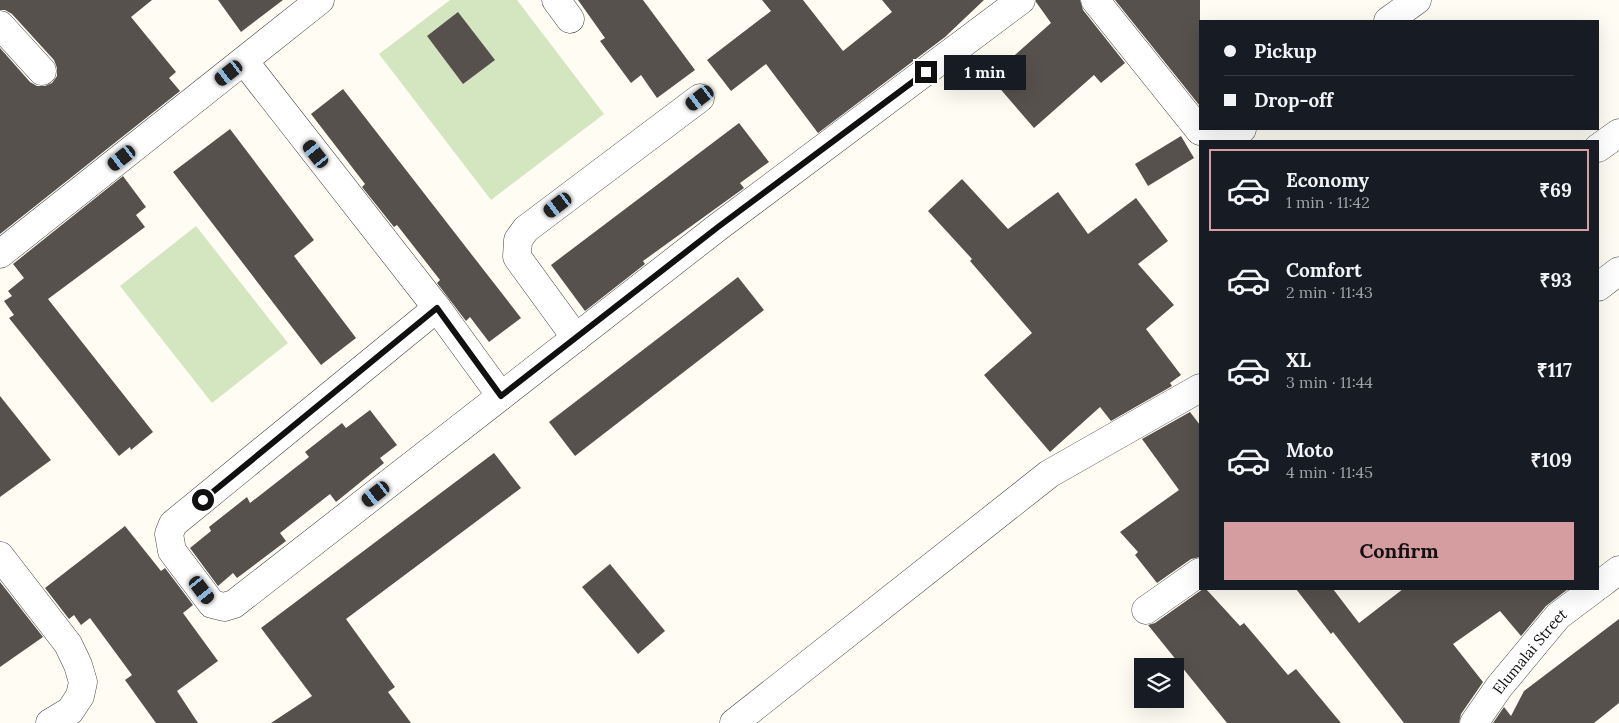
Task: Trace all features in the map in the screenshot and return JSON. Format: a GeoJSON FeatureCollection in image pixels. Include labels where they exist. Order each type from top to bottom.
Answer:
{"type":"FeatureCollection","features":[{"type":"Feature","properties":{"kind":"street"},"geometry":{"type":"LineString","coordinates":[[0,254],[320,0]]}},
{"type":"Feature","properties":{"kind":"street"},"geometry":{"type":"LineString","coordinates":[[437,308],[174,524],[169,534],[172,551],[212,604],[224,607],[234,604],[726,221],[1022,0]]}},
{"type":"Feature","properties":{"kind":"street"},"geometry":{"type":"LineString","coordinates":[[1094,0],[1199,130]]}},
{"type":"Feature","properties":{"kind":"street"},"geometry":{"type":"LineString","coordinates":[[1389,20],[1417,0]]}},
{"type":"Feature","properties":{"kind":"street"},"geometry":{"type":"LineString","coordinates":[[0,25],[42,71]]}},
{"type":"Feature","properties":{"kind":"street"},"geometry":{"type":"LineString","coordinates":[[244,61],[437,308],[501,396]]}},
{"type":"Feature","properties":{"kind":"street"},"geometry":{"type":"LineString","coordinates":[[576,338],[517,257],[518,240],[526,229],[700,98]]}},
{"type":"Feature","properties":{"kind":"street"},"geometry":{"type":"LineString","coordinates":[[1199,130],[1231,137],[1241,130]]}},
{"type":"Feature","properties":{"kind":"street"},"geometry":{"type":"LineString","coordinates":[[1599,147],[1619,133]]}},
{"type":"Feature","properties":{"kind":"street"},"geometry":{"type":"LineString","coordinates":[[1599,286],[1619,272]]}},
{"type":"Feature","properties":{"kind":"street"},"geometry":{"type":"LineString","coordinates":[[734,723],[1049,474],[1199,389]]}},
{"type":"Feature","properties":{"kind":"street"},"geometry":{"type":"LineString","coordinates":[[0,556],[68,644],[78,665],[83,682],[80,696],[70,710],[50,723]]}},
{"type":"Feature","properties":{"kind":"street"},"geometry":{"type":"LineString","coordinates":[[1599,585],[1619,570]]}},
{"type":"Feature","properties":{"kind":"street"},"geometry":{"type":"LineString","coordinates":[[1146,610],[1199,573]]}},
{"type":"Feature","properties":{"kind":"street","name":"Elumalai Street"},"geometry":{"type":"LineString","coordinates":[[1474,723],[1499,687],[1558,616],[1593,590]]}},
{"type":"Feature","properties":{"kind":"green space"},"geometry":{"type":"Polygon","coordinates":[[[450,0],[517,0],[604,114],[491,200],[379,54],[450,0]]]}},
{"type":"Feature","properties":{"kind":"green space"},"geometry":{"type":"Polygon","coordinates":[[[196,226],[288,343],[212,403],[120,286],[196,226]]]}},
{"type":"Feature","properties":{"kind":"building"},"geometry":{"type":"Polygon","coordinates":[[[0,0],[152,0],[131,17],[176,72],[169,78],[180,91],[0,234],[0,48],[30,82],[37,86],[45,86],[52,83],[57,76],[57,68],[54,60],[12,14],[5,10],[0,10],[0,0]]]}},
{"type":"Feature","properties":{"kind":"building"},"geometry":{"type":"Polygon","coordinates":[[[218,0],[283,0],[241,32],[218,0]]]}},
{"type":"Feature","properties":{"kind":"building"},"geometry":{"type":"Polygon","coordinates":[[[578,0],[643,0],[695,70],[657,98],[641,75],[631,83],[600,41],[605,38],[578,0]]]}},
{"type":"Feature","properties":{"kind":"building"},"geometry":{"type":"Polygon","coordinates":[[[762,0],[803,0],[843,51],[892,12],[882,0],[984,0],[945,37],[818,133],[766,64],[731,91],[707,60],[771,11],[762,0]]]}},
{"type":"Feature","properties":{"kind":"building"},"geometry":{"type":"Polygon","coordinates":[[[1036,0],[1080,0],[1083,10],[1125,63],[1101,83],[1094,75],[1034,128],[990,77],[1051,23],[1036,0]]]}},
{"type":"Feature","properties":{"kind":"building"},"geometry":{"type":"Polygon","coordinates":[[[1115,0],[1200,0],[1199,105],[1115,0]]]}},
{"type":"Feature","properties":{"kind":"building"},"geometry":{"type":"Polygon","coordinates":[[[458,12],[495,60],[463,84],[427,36],[458,12]]]}},
{"type":"Feature","properties":{"kind":"building"},"geometry":{"type":"Polygon","coordinates":[[[343,89],[521,318],[489,342],[470,317],[466,321],[437,283],[440,280],[397,225],[394,227],[362,187],[365,184],[311,114],[343,89]]]}},
{"type":"Feature","properties":{"kind":"building"},"geometry":{"type":"Polygon","coordinates":[[[739,123],[769,162],[740,183],[744,188],[643,261],[645,264],[585,311],[551,265],[739,123]]]}},
{"type":"Feature","properties":{"kind":"building"},"geometry":{"type":"Polygon","coordinates":[[[230,129],[314,240],[294,256],[356,338],[321,365],[173,172],[230,129]]]}},
{"type":"Feature","properties":{"kind":"building"},"geometry":{"type":"Polygon","coordinates":[[[1181,136],[1194,158],[1148,186],[1135,164],[1181,136]]]}},
{"type":"Feature","properties":{"kind":"building"},"geometry":{"type":"Polygon","coordinates":[[[123,176],[146,207],[136,215],[145,227],[48,299],[153,432],[131,450],[130,447],[119,456],[9,318],[14,315],[4,301],[12,296],[8,291],[24,278],[13,264],[123,176]]]}},
{"type":"Feature","properties":{"kind":"building"},"geometry":{"type":"Polygon","coordinates":[[[962,179],[1008,229],[1058,192],[1088,234],[1136,198],[1168,241],[1138,264],[1174,305],[1146,329],[1181,375],[1170,383],[1172,386],[1111,421],[1100,407],[1050,452],[984,375],[1032,333],[970,261],[972,259],[928,211],[962,179]]]}},
{"type":"Feature","properties":{"kind":"building"},"geometry":{"type":"Polygon","coordinates":[[[738,277],[764,310],[575,456],[549,422],[738,277]]]}},
{"type":"Feature","properties":{"kind":"building"},"geometry":{"type":"Polygon","coordinates":[[[0,396],[51,460],[0,497],[0,396]]]}},
{"type":"Feature","properties":{"kind":"building"},"geometry":{"type":"Polygon","coordinates":[[[370,410],[397,445],[380,458],[384,463],[336,502],[330,494],[280,533],[286,541],[237,578],[233,573],[218,586],[190,548],[211,531],[209,527],[247,497],[250,503],[309,457],[305,452],[342,423],[346,428],[370,410]]]}},
{"type":"Feature","properties":{"kind":"building"},"geometry":{"type":"Polygon","coordinates":[[[1190,412],[1199,424],[1199,557],[1191,559],[1157,583],[1135,555],[1138,552],[1120,532],[1179,490],[1142,439],[1190,412]]]}},
{"type":"Feature","properties":{"kind":"building"},"geometry":{"type":"Polygon","coordinates":[[[494,453],[521,488],[346,619],[395,687],[388,692],[411,723],[271,723],[312,696],[261,628],[494,453]]]}},
{"type":"Feature","properties":{"kind":"building"},"geometry":{"type":"Polygon","coordinates":[[[125,526],[161,571],[165,568],[193,605],[183,613],[218,661],[177,691],[198,723],[156,723],[125,680],[132,675],[90,618],[81,625],[74,615],[69,619],[45,588],[125,526]]]}},
{"type":"Feature","properties":{"kind":"building"},"geometry":{"type":"Polygon","coordinates":[[[610,564],[665,631],[638,654],[582,587],[610,564]]]}},
{"type":"Feature","properties":{"kind":"building"},"geometry":{"type":"Polygon","coordinates":[[[0,582],[43,637],[0,667],[0,582]]]}},
{"type":"Feature","properties":{"kind":"building"},"geometry":{"type":"Polygon","coordinates":[[[1202,590],[1207,590],[1240,626],[1244,623],[1288,675],[1296,669],[1341,723],[1227,723],[1184,670],[1184,658],[1175,658],[1148,625],[1155,623],[1202,590]]]}},
{"type":"Feature","properties":{"kind":"building"},"geometry":{"type":"Polygon","coordinates":[[[1297,590],[1334,590],[1359,623],[1402,590],[1567,590],[1546,606],[1521,636],[1500,611],[1453,644],[1483,682],[1461,714],[1459,723],[1404,723],[1333,632],[1331,634],[1297,590]]]}},
{"type":"Feature","properties":{"kind":"building"},"geometry":{"type":"Polygon","coordinates":[[[1619,619],[1619,703],[1594,723],[1493,723],[1504,707],[1511,716],[1524,691],[1619,619]]]}},
{"type":"Feature","properties":{"kind":"route"},"geometry":{"type":"LineString","coordinates":[[203,500],[437,308],[501,396],[718,227],[926,72]]}}]}
